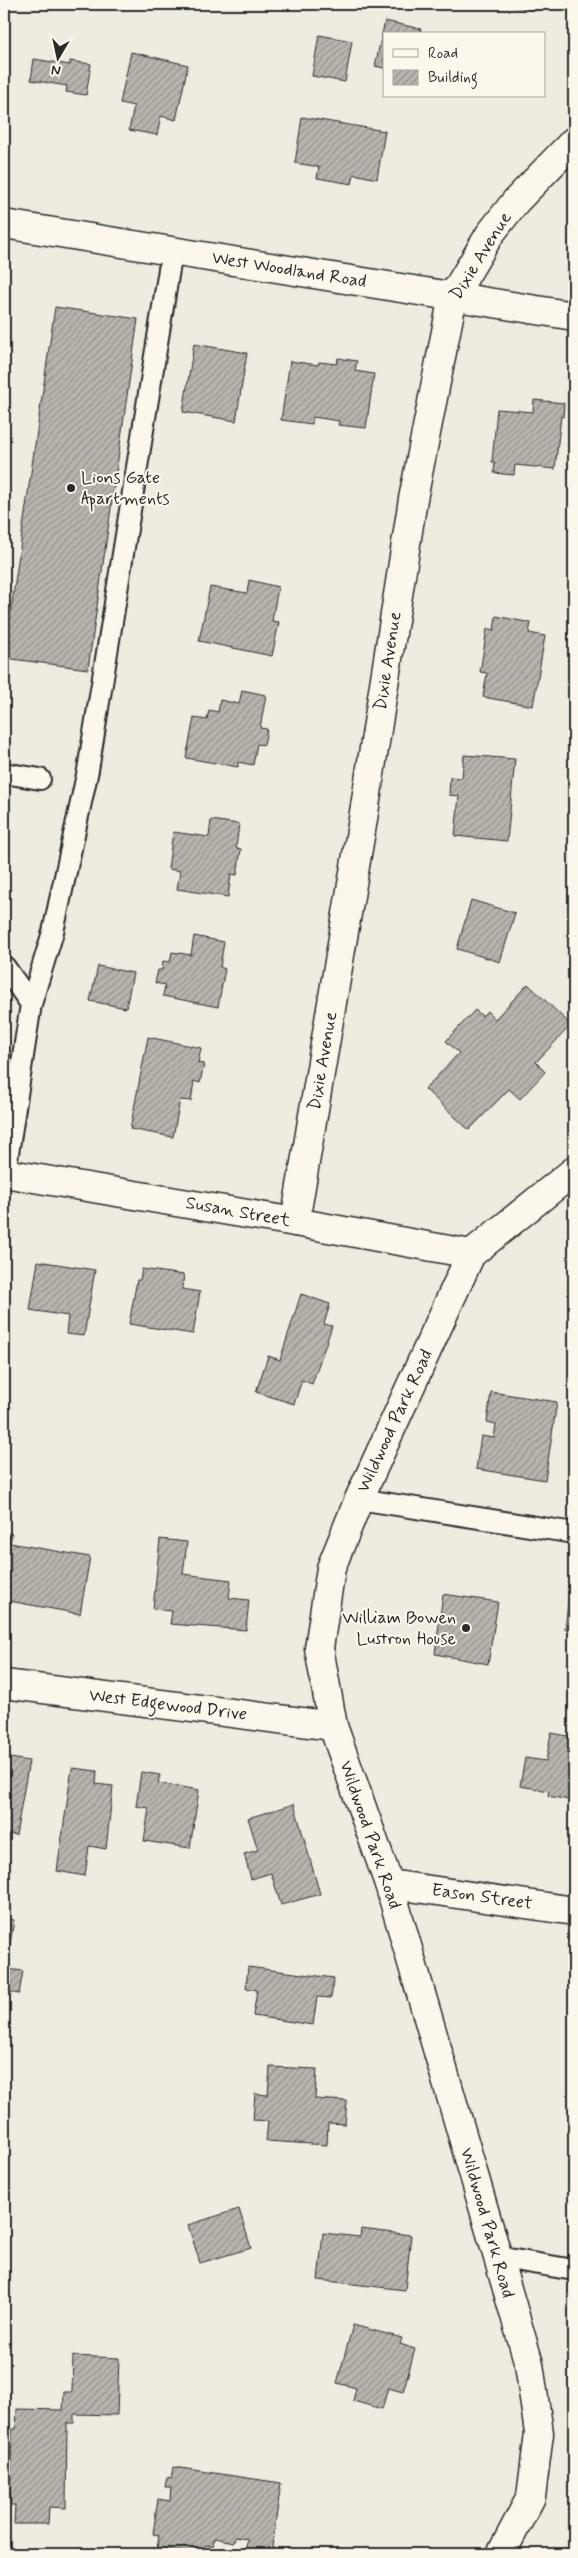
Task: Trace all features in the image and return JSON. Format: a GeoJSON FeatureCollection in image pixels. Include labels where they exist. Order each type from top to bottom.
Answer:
{"type":"FeatureCollection","features":[{"type":"Feature","properties":{"kind":"street","name":"Dixie Avenue"},"geometry":{"type":"LineString","coordinates":[[296,1222],[363,819],[413,499],[453,296],[490,234],[516,201],[574,141]]}},
{"type":"Feature","properties":{"kind":"street","name":"West Woodland Road"},"geometry":{"type":"LineString","coordinates":[[4,224],[574,316]]}},
{"type":"Feature","properties":{"kind":"street","name":"Wildwood Park Road"},"geometry":{"type":"LineString","coordinates":[[501,2554],[531,2497],[539,2433],[529,2364],[389,1884],[333,1726],[319,1648],[331,1568],[359,1498],[471,1254],[574,1171]]}},
{"type":"Feature","properties":{"kind":"street","name":"Susan Street"},"geometry":{"type":"LineString","coordinates":[[4,1173],[296,1222],[471,1254]]}},
{"type":"Feature","properties":{"kind":"street","name":"West Edgewood Drive"},"geometry":{"type":"LineString","coordinates":[[4,1684],[333,1726]]}},
{"type":"Feature","properties":{"kind":"street","name":"Eason Street"},"geometry":{"type":"LineString","coordinates":[[389,1884],[574,1911]]}},
{"type":"Feature","properties":{"kind":"lane"},"geometry":{"type":"LineString","coordinates":[[4,1173],[31,1004],[53,932],[88,770],[172,251]]}},
{"type":"Feature","properties":{"kind":"lane"},"geometry":{"type":"LineString","coordinates":[[4,773],[40,779]]}},
{"type":"Feature","properties":{"kind":"lane"},"geometry":{"type":"LineString","coordinates":[[4,966],[31,1004]]}},
{"type":"Feature","properties":{"kind":"lane"},"geometry":{"type":"LineString","coordinates":[[359,1498],[574,1533]]}},
{"type":"Feature","properties":{"kind":"lane"},"geometry":{"type":"LineString","coordinates":[[497,2258],[574,2270]]}},
{"type":"Feature","properties":{"kind":"building"},"geometry":{"type":"Polygon","coordinates":[[[496,4],[537,4],[536,10],[496,4]]]}},
{"type":"Feature","properties":{"kind":"building"},"geometry":{"type":"Polygon","coordinates":[[[385,21],[421,29],[420,32],[383,32],[383,68],[375,66],[385,21]]]}},
{"type":"Feature","properties":{"kind":"building"},"geometry":{"type":"Polygon","coordinates":[[[319,35],[352,41],[345,82],[312,76],[319,35]]]}},
{"type":"Feature","properties":{"kind":"building"},"geometry":{"type":"Polygon","coordinates":[[[131,52],[188,65],[176,120],[161,116],[157,135],[129,130],[134,106],[120,103],[131,52]]]}},
{"type":"Feature","properties":{"kind":"building"},"geometry":{"type":"Polygon","coordinates":[[[34,59],[70,65],[70,61],[91,64],[86,95],[66,92],[67,86],[31,80],[34,59]]]}},
{"type":"Feature","properties":{"kind":"building"},"geometry":{"type":"Polygon","coordinates":[[[302,117],[385,131],[377,179],[354,174],[352,184],[317,178],[319,167],[295,163],[302,117]]]}},
{"type":"Feature","properties":{"kind":"building","name":"Lions Gate Apartments"},"geometry":{"type":"Polygon","coordinates":[[[55,307],[138,319],[88,669],[4,658],[55,307]]]}},
{"type":"Feature","properties":{"kind":"building"},"geometry":{"type":"Polygon","coordinates":[[[194,344],[247,353],[236,421],[183,412],[194,344]]]}},
{"type":"Feature","properties":{"kind":"building"},"geometry":{"type":"Polygon","coordinates":[[[338,358],[357,361],[355,371],[374,374],[366,428],[338,425],[339,421],[313,417],[312,424],[281,420],[290,361],[318,365],[319,362],[337,364],[338,358]]]}},
{"type":"Feature","properties":{"kind":"building"},"geometry":{"type":"Polygon","coordinates":[[[534,400],[564,403],[555,469],[515,465],[514,475],[494,473],[495,462],[492,462],[497,409],[533,412],[534,400]]]}},
{"type":"Feature","properties":{"kind":"building"},"geometry":{"type":"Polygon","coordinates":[[[249,580],[278,587],[272,621],[279,622],[272,656],[199,641],[210,587],[247,593],[249,580]]]}},
{"type":"Feature","properties":{"kind":"building"},"geometry":{"type":"Polygon","coordinates":[[[496,616],[531,623],[529,633],[545,636],[533,706],[483,697],[487,673],[480,672],[487,629],[494,630],[496,616]]]}},
{"type":"Feature","properties":{"kind":"building"},"geometry":{"type":"Polygon","coordinates":[[[242,690],[266,695],[260,728],[267,729],[264,745],[257,744],[253,765],[238,762],[238,767],[186,758],[194,718],[207,720],[209,710],[218,712],[220,700],[239,704],[242,690]]]}},
{"type":"Feature","properties":{"kind":"building"},"geometry":{"type":"Polygon","coordinates":[[[464,755],[515,759],[507,841],[455,836],[459,796],[449,795],[450,777],[462,778],[464,755]]]}},
{"type":"Feature","properties":{"kind":"building"},"geometry":{"type":"Polygon","coordinates":[[[211,820],[239,824],[236,848],[241,849],[237,875],[231,874],[228,897],[177,889],[180,871],[168,869],[173,832],[209,837],[211,820]]]}},
{"type":"Feature","properties":{"kind":"building"},"geometry":{"type":"Polygon","coordinates":[[[471,900],[515,913],[500,962],[457,949],[471,900]]]}},
{"type":"Feature","properties":{"kind":"building"},"geometry":{"type":"Polygon","coordinates":[[[194,936],[224,942],[220,967],[225,969],[218,1007],[163,996],[165,985],[155,983],[158,970],[162,970],[163,961],[170,962],[172,952],[191,955],[194,936]]]}},
{"type":"Feature","properties":{"kind":"building"},"geometry":{"type":"Polygon","coordinates":[[[98,966],[133,973],[126,1008],[90,1001],[98,966]]]}},
{"type":"Feature","properties":{"kind":"building"},"geometry":{"type":"Polygon","coordinates":[[[528,984],[571,1025],[536,1062],[545,1072],[520,1099],[509,1089],[469,1130],[425,1089],[459,1053],[446,1041],[475,1010],[482,1016],[487,1011],[495,1019],[528,984]]]}},
{"type":"Feature","properties":{"kind":"building"},"geometry":{"type":"Polygon","coordinates":[[[148,1037],[201,1048],[198,1063],[204,1064],[200,1083],[194,1081],[191,1101],[180,1100],[173,1137],[130,1129],[148,1037]]]}},
{"type":"Feature","properties":{"kind":"building"},"geometry":{"type":"Polygon","coordinates":[[[38,1261],[95,1270],[84,1336],[66,1334],[68,1316],[30,1310],[38,1261]]]}},
{"type":"Feature","properties":{"kind":"building"},"geometry":{"type":"Polygon","coordinates":[[[142,1269],[184,1275],[182,1289],[200,1292],[193,1334],[129,1324],[137,1280],[140,1280],[142,1269]]]}},
{"type":"Feature","properties":{"kind":"building"},"geometry":{"type":"Polygon","coordinates":[[[301,1294],[330,1304],[324,1324],[332,1326],[312,1384],[302,1380],[294,1404],[256,1392],[268,1356],[280,1360],[301,1294]]]}},
{"type":"Feature","properties":{"kind":"building"},"geometry":{"type":"Polygon","coordinates":[[[491,1392],[557,1402],[545,1480],[476,1469],[481,1436],[494,1438],[496,1424],[487,1422],[491,1392]]]}},
{"type":"Feature","properties":{"kind":"building"},"geometry":{"type":"Polygon","coordinates":[[[4,1533],[12,1534],[10,1543],[90,1557],[80,1614],[4,1600],[4,1533]]]}},
{"type":"Feature","properties":{"kind":"building"},"geometry":{"type":"Polygon","coordinates":[[[160,1539],[187,1542],[183,1574],[231,1580],[229,1598],[249,1600],[246,1630],[170,1624],[172,1611],[153,1609],[160,1539]]]}},
{"type":"Feature","properties":{"kind":"building"},"geometry":{"type":"Polygon","coordinates":[[[570,1588],[574,1588],[574,1630],[565,1629],[570,1588]]]}},
{"type":"Feature","properties":{"kind":"building","name":"William Bowen Lustron House"},"geometry":{"type":"Polygon","coordinates":[[[443,1594],[498,1602],[488,1664],[435,1654],[443,1594]]]}},
{"type":"Feature","properties":{"kind":"building"},"geometry":{"type":"Polygon","coordinates":[[[551,1733],[574,1737],[574,1801],[548,1796],[549,1791],[520,1786],[525,1758],[546,1761],[551,1733]]]}},
{"type":"Feature","properties":{"kind":"building"},"geometry":{"type":"Polygon","coordinates":[[[4,1757],[29,1761],[16,1835],[4,1833],[4,1757]]]}},
{"type":"Feature","properties":{"kind":"building"},"geometry":{"type":"Polygon","coordinates":[[[72,1768],[97,1771],[96,1784],[113,1786],[106,1849],[89,1846],[85,1876],[57,1871],[72,1768]]]}},
{"type":"Feature","properties":{"kind":"building"},"geometry":{"type":"Polygon","coordinates":[[[141,1772],[160,1775],[158,1783],[199,1790],[190,1848],[144,1841],[149,1808],[136,1806],[141,1772]]]}},
{"type":"Feature","properties":{"kind":"building"},"geometry":{"type":"Polygon","coordinates":[[[294,1804],[320,1894],[281,1905],[271,1873],[251,1879],[244,1854],[258,1850],[248,1818],[294,1804]]]}},
{"type":"Feature","properties":{"kind":"building"},"geometry":{"type":"Polygon","coordinates":[[[4,1918],[14,1920],[6,1969],[23,1971],[19,1994],[4,1991],[4,1918]]]}},
{"type":"Feature","properties":{"kind":"building"},"geometry":{"type":"Polygon","coordinates":[[[248,1967],[334,1978],[331,1998],[317,1997],[313,2025],[253,2016],[257,1990],[246,1988],[248,1967]]]}},
{"type":"Feature","properties":{"kind":"building"},"geometry":{"type":"Polygon","coordinates":[[[270,2067],[317,2069],[315,2099],[347,2101],[345,2124],[328,2123],[327,2145],[266,2141],[268,2121],[253,2120],[255,2094],[268,2095],[270,2067]]]}},
{"type":"Feature","properties":{"kind":"building"},"geometry":{"type":"Polygon","coordinates":[[[239,2209],[251,2248],[200,2263],[188,2225],[239,2209]]]}},
{"type":"Feature","properties":{"kind":"building"},"geometry":{"type":"Polygon","coordinates":[[[361,2229],[411,2235],[405,2290],[318,2280],[323,2233],[360,2237],[361,2229]]]}},
{"type":"Feature","properties":{"kind":"building"},"geometry":{"type":"Polygon","coordinates":[[[353,2325],[402,2338],[400,2344],[415,2349],[403,2392],[388,2388],[382,2409],[353,2401],[356,2388],[337,2383],[353,2325]]]}},
{"type":"Feature","properties":{"kind":"building"},"geometry":{"type":"Polygon","coordinates":[[[73,2356],[119,2358],[117,2415],[74,2414],[74,2423],[67,2423],[66,2508],[49,2507],[48,2524],[14,2524],[15,2505],[10,2505],[12,2429],[16,2429],[17,2409],[63,2410],[64,2392],[72,2392],[73,2356]]]}},
{"type":"Feature","properties":{"kind":"building"},"geometry":{"type":"Polygon","coordinates":[[[174,2467],[281,2483],[271,2554],[246,2550],[247,2539],[235,2537],[234,2542],[214,2538],[213,2546],[205,2545],[204,2554],[157,2549],[159,2535],[153,2534],[158,2499],[170,2501],[171,2487],[165,2487],[167,2477],[172,2478],[174,2467]]]}},
{"type":"Feature","properties":{"kind":"place","name":"Lions Gate Apartments"},"geometry":{"type":"Point","coordinates":[71,488]}},
{"type":"Feature","properties":{"kind":"place","name":"William Bowen Lustron House"},"geometry":{"type":"Point","coordinates":[466,1628]}}]}
